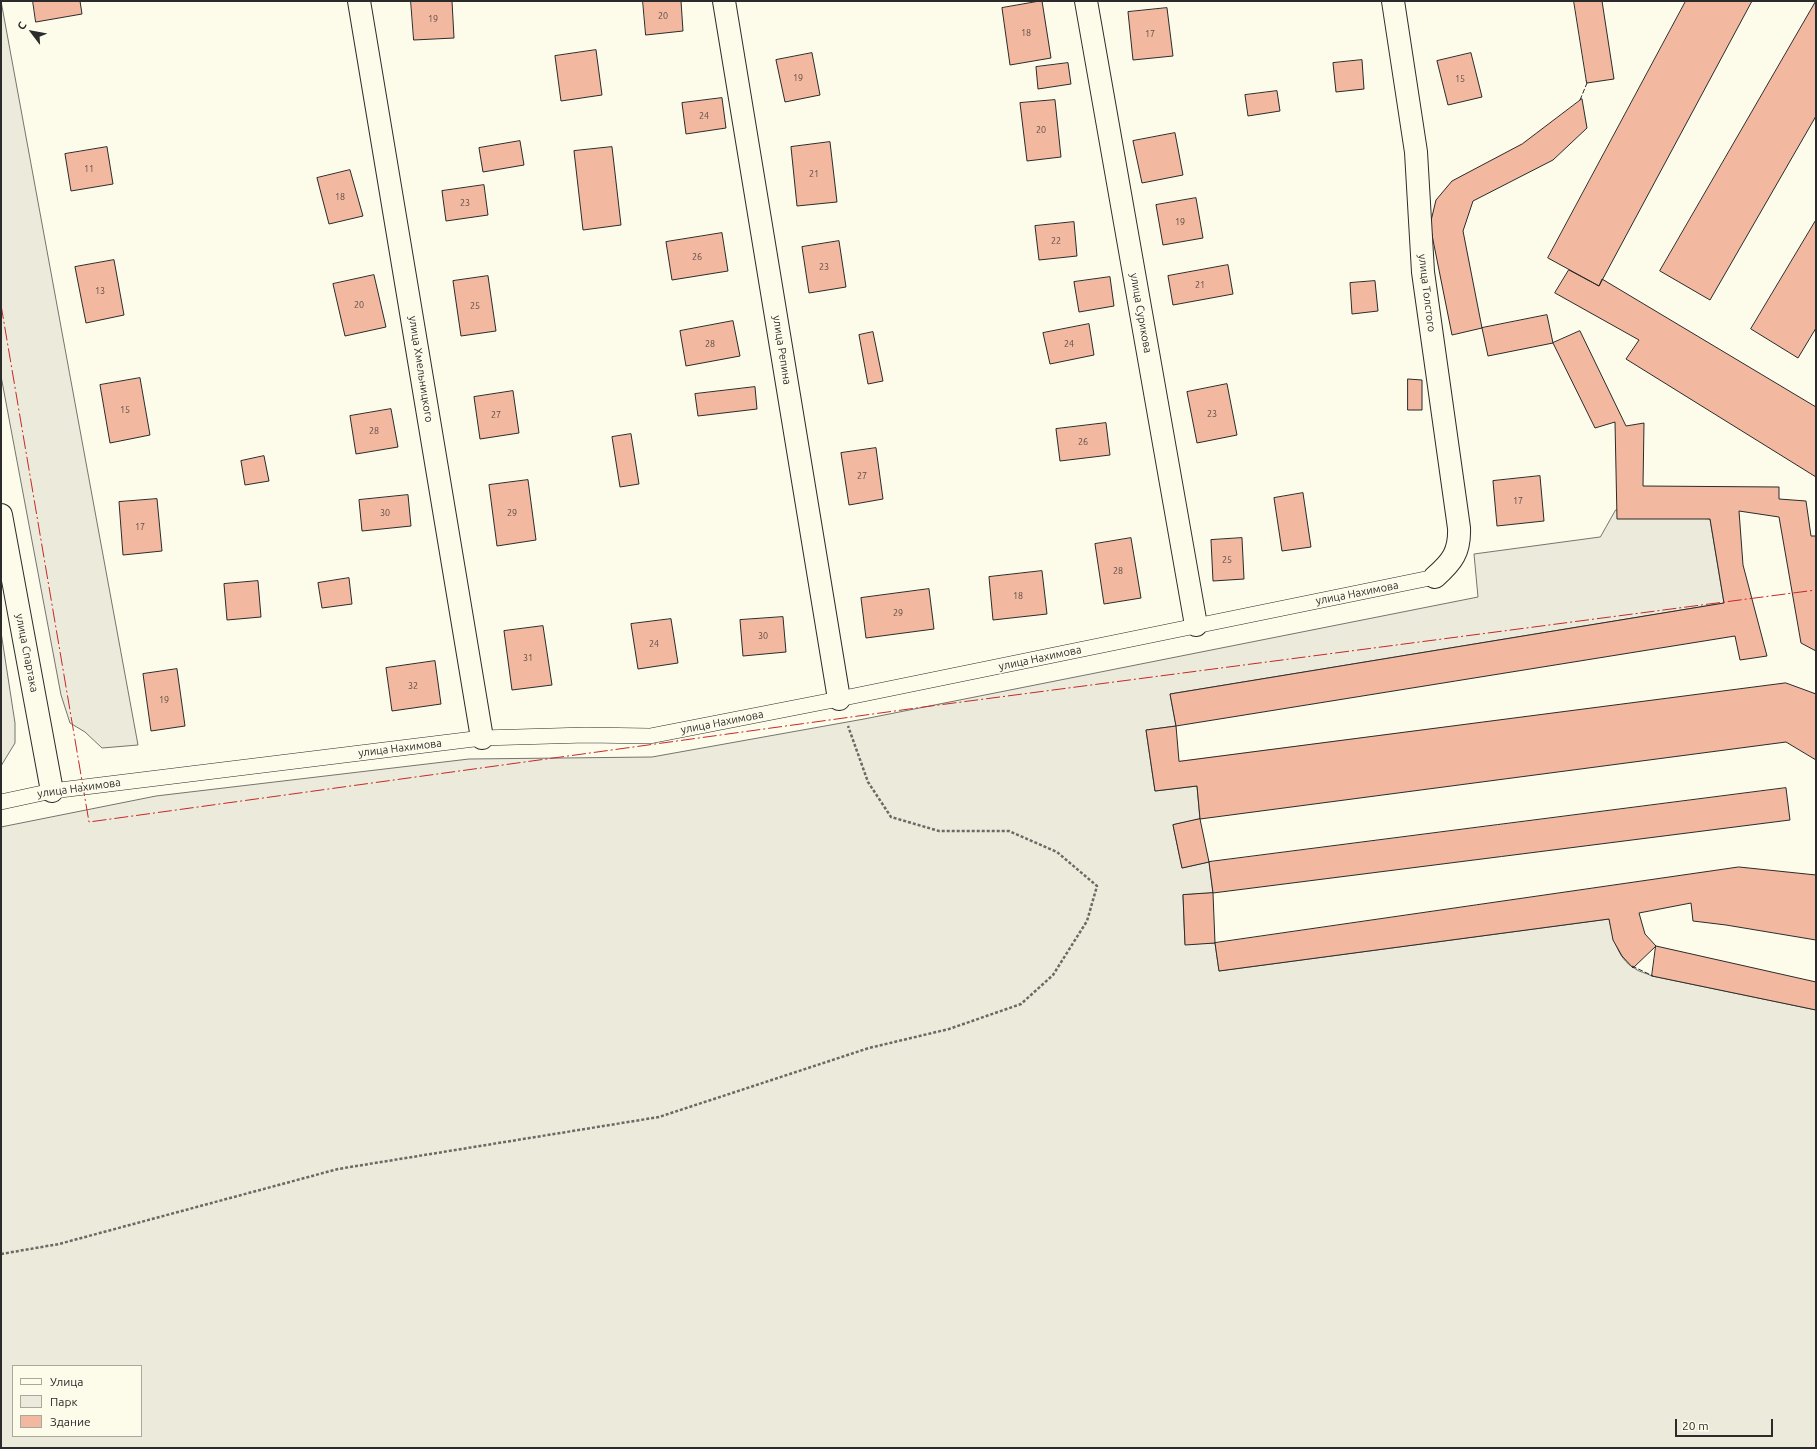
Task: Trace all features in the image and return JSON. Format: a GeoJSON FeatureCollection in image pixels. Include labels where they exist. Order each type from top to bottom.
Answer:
{"type":"FeatureCollection","features":[{"type":"Feature","properties":{"kind":"street","name":"улица Хмельницкого"},"geometry":{"type":"LineString","coordinates":[[359,1],[482,738]]}},
{"type":"Feature","properties":{"kind":"street","name":"улица Репина"},"geometry":{"type":"LineString","coordinates":[[724,1],[839,699]]}},
{"type":"Feature","properties":{"kind":"street","name":"улица Сурикова"},"geometry":{"type":"LineString","coordinates":[[1086,1],[1196,625]]}},
{"type":"Feature","properties":{"kind":"street","name":"улица Толстого"},"geometry":{"type":"LineString","coordinates":[[1393,1],[1416,152],[1417,200],[1423,272],[1460,528],[1458,549],[1450,564],[1435,577]]}},
{"type":"Feature","properties":{"kind":"street","name":"улица Спартака"},"geometry":{"type":"LineString","coordinates":[[1,516],[52,791]]}},
{"type":"Feature","properties":{"kind":"lane","name":"улица Нахимова"},"geometry":{"type":"LineString","coordinates":[[1,802],[52,791],[482,738],[586,735],[650,736],[839,699],[1435,577]]}},
{"type":"Feature","properties":{"kind":"path"},"geometry":{"type":"LineString","coordinates":[[1,1254],[59,1244],[338,1169],[659,1117],[869,1048],[949,1029],[1021,1004],[1053,975],[1087,920],[1097,886],[1057,852],[1009,831],[939,830],[891,818],[868,782],[839,699]]}},
{"type":"Feature","properties":{"kind":"green space"},"geometry":{"type":"Polygon","coordinates":[[[1,1],[138,745],[102,748],[85,732],[70,723],[61,695],[1,376],[1,1]]]}},
{"type":"Feature","properties":{"kind":"green space"},"geometry":{"type":"Polygon","coordinates":[[[1616,510],[1710,519],[1724,603],[1170,694],[1176,726],[1146,730],[1155,791],[1197,786],[1200,819],[1173,825],[1182,868],[1209,862],[1213,893],[1183,895],[1185,944],[1215,943],[1219,971],[1609,919],[1614,940],[1623,959],[1628,964],[1640,971],[1652,976],[1816,1010],[1816,1448],[1,1448],[1,827],[156,796],[469,759],[652,757],[864,719],[1478,597],[1474,554],[1600,537],[1616,510]]]}},
{"type":"Feature","properties":{"kind":"green space"},"geometry":{"type":"Polygon","coordinates":[[[1,632],[15,723],[15,743],[1,766],[1,632]]]}},
{"type":"Feature","properties":{"kind":"building"},"geometry":{"type":"Polygon","coordinates":[[[33,1],[80,1],[82,14],[36,22],[33,1]]]}},
{"type":"Feature","properties":{"kind":"building"},"geometry":{"type":"Polygon","coordinates":[[[411,1],[452,1],[454,38],[414,40],[411,1]]]}},
{"type":"Feature","properties":{"kind":"building"},"geometry":{"type":"Polygon","coordinates":[[[643,1],[681,1],[683,31],[646,35],[643,1]]]}},
{"type":"Feature","properties":{"kind":"building"},"geometry":{"type":"Polygon","coordinates":[[[1042,1],[1051,58],[1010,65],[1002,8],[1042,1]]]}},
{"type":"Feature","properties":{"kind":"building"},"geometry":{"type":"Polygon","coordinates":[[[1574,1],[1602,1],[1614,79],[1587,83],[1574,1]]]}},
{"type":"Feature","properties":{"kind":"building"},"geometry":{"type":"Polygon","coordinates":[[[1686,1],[1752,1],[1599,286],[1548,258],[1686,1]]]}},
{"type":"Feature","properties":{"kind":"building"},"geometry":{"type":"Polygon","coordinates":[[[1816,1],[1816,116],[1710,300],[1660,271],[1816,1]]]}},
{"type":"Feature","properties":{"kind":"building"},"geometry":{"type":"Polygon","coordinates":[[[1167,8],[1173,56],[1133,60],[1128,12],[1167,8]]]}},
{"type":"Feature","properties":{"kind":"building"},"geometry":{"type":"Polygon","coordinates":[[[596,50],[602,95],[561,101],[555,56],[596,50]]]}},
{"type":"Feature","properties":{"kind":"building"},"geometry":{"type":"Polygon","coordinates":[[[812,53],[820,95],[785,102],[776,60],[812,53]]]}},
{"type":"Feature","properties":{"kind":"building"},"geometry":{"type":"Polygon","coordinates":[[[1471,53],[1482,97],[1448,105],[1437,61],[1471,53]]]}},
{"type":"Feature","properties":{"kind":"building"},"geometry":{"type":"Polygon","coordinates":[[[1362,60],[1364,89],[1336,92],[1333,63],[1362,60]]]}},
{"type":"Feature","properties":{"kind":"building"},"geometry":{"type":"Polygon","coordinates":[[[1068,63],[1071,84],[1038,89],[1036,67],[1068,63]]]}},
{"type":"Feature","properties":{"kind":"building"},"geometry":{"type":"Polygon","coordinates":[[[1277,91],[1280,111],[1248,116],[1245,95],[1277,91]]]}},
{"type":"Feature","properties":{"kind":"building"},"geometry":{"type":"Polygon","coordinates":[[[722,98],[726,128],[686,134],[682,103],[722,98]]]}},
{"type":"Feature","properties":{"kind":"building"},"geometry":{"type":"Polygon","coordinates":[[[1582,99],[1587,128],[1553,160],[1473,201],[1463,231],[1482,328],[1452,335],[1430,225],[1436,200],[1452,181],[1522,144],[1582,99]]]}},
{"type":"Feature","properties":{"kind":"building"},"geometry":{"type":"Polygon","coordinates":[[[1055,100],[1061,157],[1027,161],[1020,103],[1055,100]]]}},
{"type":"Feature","properties":{"kind":"building"},"geometry":{"type":"Polygon","coordinates":[[[1175,133],[1183,175],[1142,183],[1133,141],[1175,133]]]}},
{"type":"Feature","properties":{"kind":"building"},"geometry":{"type":"Polygon","coordinates":[[[520,141],[524,165],[483,172],[479,148],[520,141]]]}},
{"type":"Feature","properties":{"kind":"building"},"geometry":{"type":"Polygon","coordinates":[[[830,142],[837,202],[797,206],[791,147],[830,142]]]}},
{"type":"Feature","properties":{"kind":"building"},"geometry":{"type":"Polygon","coordinates":[[[107,147],[113,184],[71,191],[65,154],[107,147]]]}},
{"type":"Feature","properties":{"kind":"building"},"geometry":{"type":"Polygon","coordinates":[[[612,147],[621,225],[583,230],[574,151],[612,147]]]}},
{"type":"Feature","properties":{"kind":"building"},"geometry":{"type":"Polygon","coordinates":[[[350,170],[363,216],[329,224],[317,178],[350,170]]]}},
{"type":"Feature","properties":{"kind":"building"},"geometry":{"type":"Polygon","coordinates":[[[484,185],[488,215],[446,221],[442,191],[484,185]]]}},
{"type":"Feature","properties":{"kind":"building"},"geometry":{"type":"Polygon","coordinates":[[[1196,198],[1203,238],[1163,245],[1156,205],[1196,198]]]}},
{"type":"Feature","properties":{"kind":"building"},"geometry":{"type":"Polygon","coordinates":[[[1816,220],[1816,328],[1798,358],[1751,329],[1816,220]]]}},
{"type":"Feature","properties":{"kind":"building"},"geometry":{"type":"Polygon","coordinates":[[[1074,222],[1077,256],[1039,260],[1035,226],[1074,222]]]}},
{"type":"Feature","properties":{"kind":"building"},"geometry":{"type":"Polygon","coordinates":[[[722,233],[728,271],[672,280],[666,242],[722,233]]]}},
{"type":"Feature","properties":{"kind":"building"},"geometry":{"type":"Polygon","coordinates":[[[839,241],[846,287],[809,293],[802,247],[839,241]]]}},
{"type":"Feature","properties":{"kind":"building"},"geometry":{"type":"Polygon","coordinates":[[[114,260],[124,315],[86,323],[75,267],[114,260]]]}},
{"type":"Feature","properties":{"kind":"building"},"geometry":{"type":"Polygon","coordinates":[[[1228,265],[1233,294],[1173,305],[1168,276],[1228,265]]]}},
{"type":"Feature","properties":{"kind":"building"},"geometry":{"type":"Polygon","coordinates":[[[1569,270],[1599,286],[1602,279],[1816,407],[1816,477],[1626,359],[1639,340],[1555,293],[1569,270]]]}},
{"type":"Feature","properties":{"kind":"building"},"geometry":{"type":"Polygon","coordinates":[[[374,275],[386,327],[345,336],[333,284],[374,275]]]}},
{"type":"Feature","properties":{"kind":"building"},"geometry":{"type":"Polygon","coordinates":[[[488,276],[496,331],[461,336],[453,281],[488,276]]]}},
{"type":"Feature","properties":{"kind":"building"},"geometry":{"type":"Polygon","coordinates":[[[1110,277],[1114,306],[1079,312],[1074,282],[1110,277]]]}},
{"type":"Feature","properties":{"kind":"building"},"geometry":{"type":"Polygon","coordinates":[[[1375,281],[1378,311],[1352,314],[1350,283],[1375,281]]]}},
{"type":"Feature","properties":{"kind":"building"},"geometry":{"type":"Polygon","coordinates":[[[1547,315],[1553,343],[1488,356],[1482,328],[1547,315]]]}},
{"type":"Feature","properties":{"kind":"building"},"geometry":{"type":"Polygon","coordinates":[[[733,321],[740,356],[686,366],[680,331],[733,321]]]}},
{"type":"Feature","properties":{"kind":"building"},"geometry":{"type":"Polygon","coordinates":[[[1089,324],[1094,355],[1050,364],[1043,333],[1089,324]]]}},
{"type":"Feature","properties":{"kind":"building"},"geometry":{"type":"Polygon","coordinates":[[[1580,331],[1626,426],[1644,423],[1643,486],[1779,487],[1779,499],[1806,501],[1811,536],[1816,536],[1816,651],[1801,643],[1779,517],[1739,511],[1743,565],[1767,656],[1740,660],[1735,636],[1176,726],[1170,694],[1724,603],[1710,519],[1617,519],[1615,422],[1595,428],[1553,343],[1580,331]]]}},
{"type":"Feature","properties":{"kind":"building"},"geometry":{"type":"Polygon","coordinates":[[[873,332],[883,381],[868,384],[859,335],[873,332]]]}},
{"type":"Feature","properties":{"kind":"building"},"geometry":{"type":"Polygon","coordinates":[[[140,378],[150,435],[110,443],[100,385],[140,378]]]}},
{"type":"Feature","properties":{"kind":"building"},"geometry":{"type":"Polygon","coordinates":[[[1408,379],[1422,380],[1422,410],[1408,410],[1408,379]]]}},
{"type":"Feature","properties":{"kind":"building"},"geometry":{"type":"Polygon","coordinates":[[[1227,384],[1237,435],[1197,443],[1187,392],[1227,384]]]}},
{"type":"Feature","properties":{"kind":"building"},"geometry":{"type":"Polygon","coordinates":[[[755,387],[757,409],[698,416],[695,394],[755,387]]]}},
{"type":"Feature","properties":{"kind":"building"},"geometry":{"type":"Polygon","coordinates":[[[513,391],[519,433],[480,439],[474,397],[513,391]]]}},
{"type":"Feature","properties":{"kind":"building"},"geometry":{"type":"Polygon","coordinates":[[[391,409],[398,447],[356,454],[350,416],[391,409]]]}},
{"type":"Feature","properties":{"kind":"building"},"geometry":{"type":"Polygon","coordinates":[[[1106,423],[1110,455],[1060,461],[1056,429],[1106,423]]]}},
{"type":"Feature","properties":{"kind":"building"},"geometry":{"type":"Polygon","coordinates":[[[631,434],[639,484],[620,487],[612,437],[631,434]]]}},
{"type":"Feature","properties":{"kind":"building"},"geometry":{"type":"Polygon","coordinates":[[[876,448],[883,499],[849,505],[841,453],[876,448]]]}},
{"type":"Feature","properties":{"kind":"building"},"geometry":{"type":"Polygon","coordinates":[[[264,456],[269,481],[245,485],[241,461],[264,456]]]}},
{"type":"Feature","properties":{"kind":"building"},"geometry":{"type":"Polygon","coordinates":[[[1540,476],[1544,521],[1497,526],[1493,481],[1540,476]]]}},
{"type":"Feature","properties":{"kind":"building"},"geometry":{"type":"Polygon","coordinates":[[[528,480],[536,540],[497,546],[489,485],[528,480]]]}},
{"type":"Feature","properties":{"kind":"building"},"geometry":{"type":"Polygon","coordinates":[[[1303,493],[1311,547],[1282,551],[1274,498],[1303,493]]]}},
{"type":"Feature","properties":{"kind":"building"},"geometry":{"type":"Polygon","coordinates":[[[408,495],[411,526],[362,531],[359,500],[408,495]]]}},
{"type":"Feature","properties":{"kind":"building"},"geometry":{"type":"Polygon","coordinates":[[[157,499],[162,551],[123,555],[119,502],[157,499]]]}},
{"type":"Feature","properties":{"kind":"building"},"geometry":{"type":"Polygon","coordinates":[[[1131,538],[1141,598],[1104,604],[1095,544],[1131,538]]]}},
{"type":"Feature","properties":{"kind":"building"},"geometry":{"type":"Polygon","coordinates":[[[1242,538],[1244,579],[1213,581],[1211,540],[1242,538]]]}},
{"type":"Feature","properties":{"kind":"building"},"geometry":{"type":"Polygon","coordinates":[[[1042,571],[1047,614],[993,620],[989,577],[1042,571]]]}},
{"type":"Feature","properties":{"kind":"building"},"geometry":{"type":"Polygon","coordinates":[[[349,578],[352,604],[322,608],[318,583],[349,578]]]}},
{"type":"Feature","properties":{"kind":"building"},"geometry":{"type":"Polygon","coordinates":[[[258,581],[261,617],[227,620],[224,584],[258,581]]]}},
{"type":"Feature","properties":{"kind":"building"},"geometry":{"type":"Polygon","coordinates":[[[929,589],[934,629],[866,638],[861,598],[929,589]]]}},
{"type":"Feature","properties":{"kind":"building"},"geometry":{"type":"Polygon","coordinates":[[[783,617],[786,652],[743,656],[740,620],[783,617]]]}},
{"type":"Feature","properties":{"kind":"building"},"geometry":{"type":"Polygon","coordinates":[[[671,619],[678,663],[638,669],[631,624],[671,619]]]}},
{"type":"Feature","properties":{"kind":"building"},"geometry":{"type":"Polygon","coordinates":[[[543,626],[552,685],[512,690],[504,631],[543,626]]]}},
{"type":"Feature","properties":{"kind":"building"},"geometry":{"type":"Polygon","coordinates":[[[435,661],[441,704],[392,711],[386,668],[435,661]]]}},
{"type":"Feature","properties":{"kind":"building"},"geometry":{"type":"Polygon","coordinates":[[[177,669],[185,726],[151,731],[143,674],[177,669]]]}},
{"type":"Feature","properties":{"kind":"building"},"geometry":{"type":"Polygon","coordinates":[[[1786,683],[1816,694],[1816,760],[1786,742],[1200,819],[1197,786],[1155,791],[1146,730],[1176,726],[1179,761],[1786,683]]]}},
{"type":"Feature","properties":{"kind":"building"},"geometry":{"type":"Polygon","coordinates":[[[1786,788],[1790,820],[1213,893],[1209,862],[1786,788]]]}},
{"type":"Feature","properties":{"kind":"building"},"geometry":{"type":"Polygon","coordinates":[[[1200,819],[1209,862],[1182,868],[1173,825],[1200,819]]]}},
{"type":"Feature","properties":{"kind":"building"},"geometry":{"type":"Polygon","coordinates":[[[1739,867],[1816,875],[1816,940],[1693,921],[1691,903],[1639,913],[1645,934],[1656,946],[1633,968],[1622,956],[1613,940],[1609,919],[1219,971],[1215,943],[1739,867]]]}},
{"type":"Feature","properties":{"kind":"building"},"geometry":{"type":"Polygon","coordinates":[[[1213,893],[1215,943],[1185,945],[1183,895],[1213,893]]]}},
{"type":"Feature","properties":{"kind":"building"},"geometry":{"type":"Polygon","coordinates":[[[1656,946],[1816,982],[1816,1010],[1652,976],[1656,946]]]}},
{"type":"Feature","properties":{"kind":"fence"},"geometry":{"type":"LineString","coordinates":[[1580,100],[1587,83],[1586,80]]}},
{"type":"Feature","properties":{"kind":"fence"},"geometry":{"type":"LineString","coordinates":[[1632,966],[1653,976]]}},
{"type":"Feature","properties":{"kind":"power"},"geometry":{"type":"LineString","coordinates":[[1,305],[89,822],[931,706],[1816,590]]}}]}
